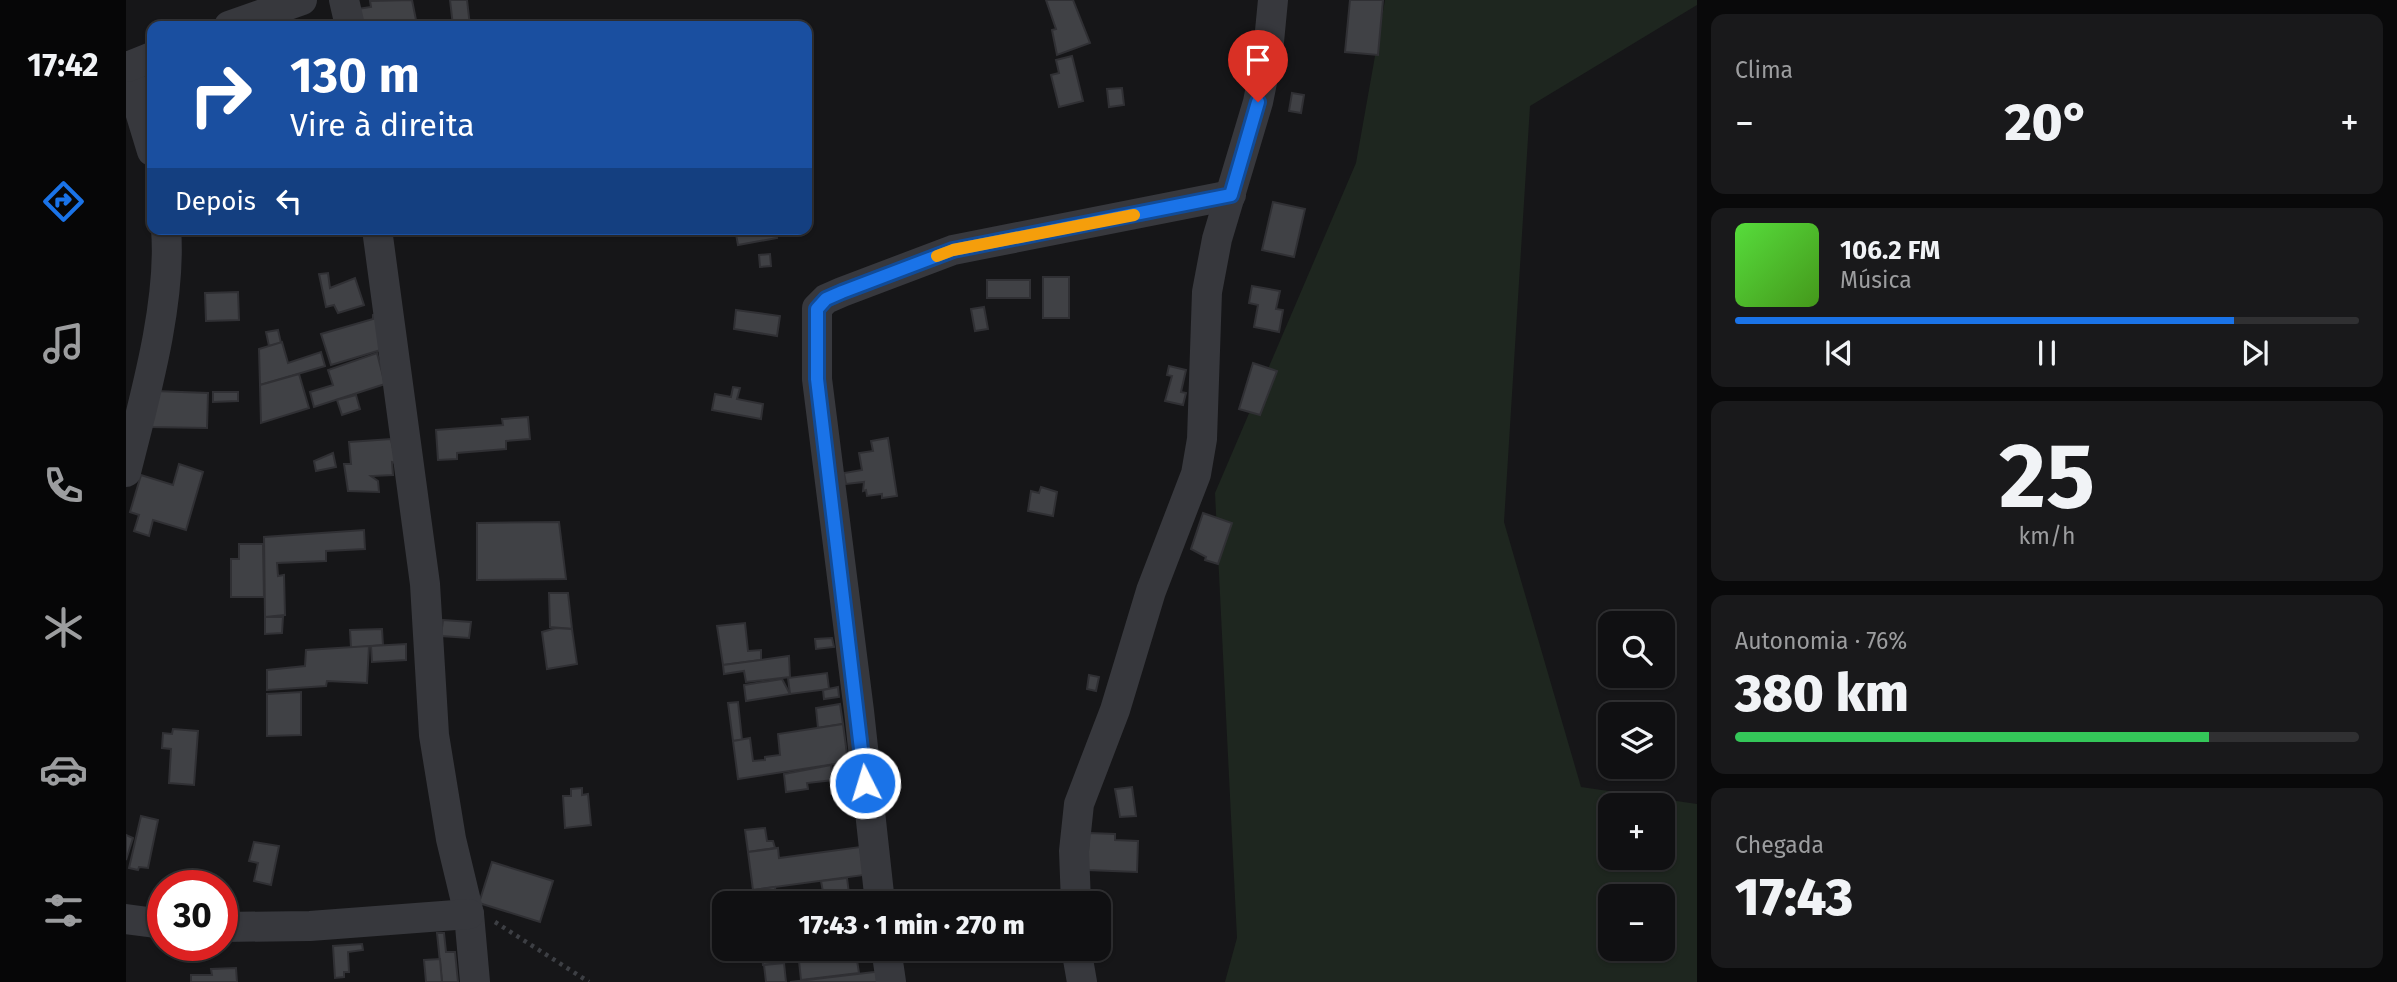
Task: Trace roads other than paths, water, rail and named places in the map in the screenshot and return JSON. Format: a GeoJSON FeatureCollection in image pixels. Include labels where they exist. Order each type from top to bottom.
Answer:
{"type":"FeatureCollection","features":[{"type":"Feature","properties":{"kind":"street"},"geometry":{"type":"LineString","coordinates":[[243,21],[302,0]]}},
{"type":"Feature","properties":{"kind":"street"},"geometry":{"type":"LineString","coordinates":[[344,0],[349,21]]}},
{"type":"Feature","properties":{"kind":"street"},"geometry":{"type":"LineString","coordinates":[[1076,891],[1074,851],[1079,804],[1115,710],[1151,591],[1196,474],[1202,439],[1207,292],[1217,239],[1260,89],[1268,52],[1273,0]]}},
{"type":"Feature","properties":{"kind":"street"},"geometry":{"type":"LineString","coordinates":[[135,63],[147,125]]}},
{"type":"Feature","properties":{"kind":"street"},"geometry":{"type":"LineString","coordinates":[[879,891],[817,379],[817,309],[826,299],[842,292],[953,250],[1231,195]]}},
{"type":"Feature","properties":{"kind":"street"},"geometry":{"type":"LineString","coordinates":[[126,472],[150,371],[167,257],[166,235]]}},
{"type":"Feature","properties":{"kind":"street"},"geometry":{"type":"LineString","coordinates":[[378,235],[425,584],[434,735],[451,839],[469,915],[475,982]]}},
{"type":"Feature","properties":{"kind":"street"},"geometry":{"type":"LineString","coordinates":[[238,927],[310,926],[469,915]]}},
{"type":"Feature","properties":{"kind":"street"},"geometry":{"type":"LineString","coordinates":[[126,919],[147,921]]}},
{"type":"Feature","properties":{"kind":"street"},"geometry":{"type":"LineString","coordinates":[[888,961],[891,982]]}},
{"type":"Feature","properties":{"kind":"street"},"geometry":{"type":"LineString","coordinates":[[1078,961],[1082,982]]}}]}
